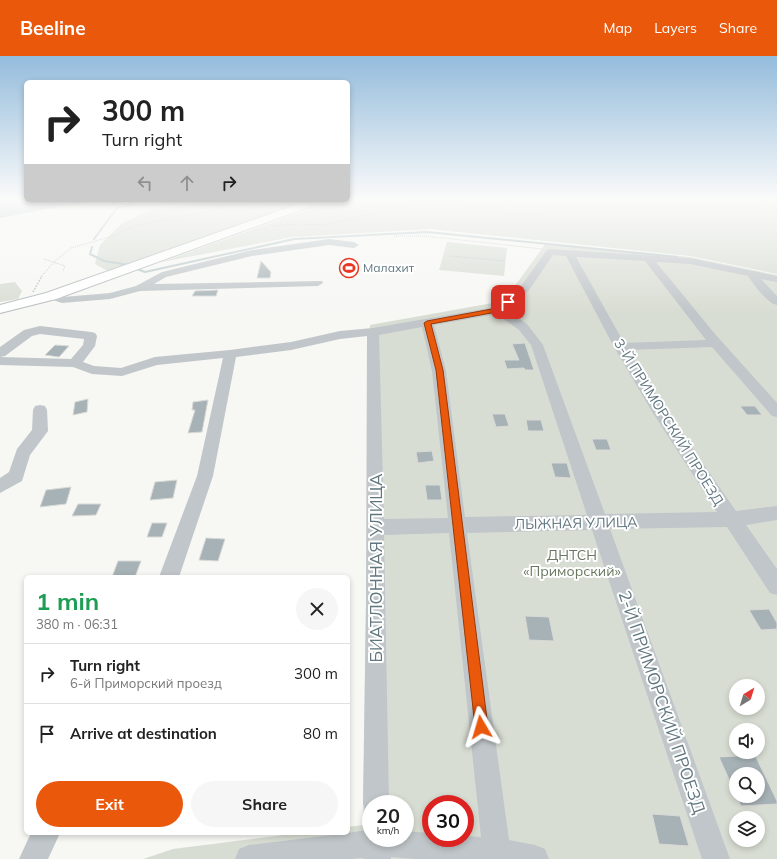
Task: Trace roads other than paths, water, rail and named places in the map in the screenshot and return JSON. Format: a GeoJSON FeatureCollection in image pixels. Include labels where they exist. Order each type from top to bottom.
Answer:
{"type":"FeatureCollection","features":[{"type":"Feature","properties":{"kind":"main road"},"geometry":{"type":"LineString","coordinates":[[0,310],[52,296],[212,238]]}},
{"type":"Feature","properties":{"kind":"street"},"geometry":{"type":"LineString","coordinates":[[140,288],[162,275],[252,253],[329,242],[354,245]]}},
{"type":"Feature","properties":{"kind":"street"},"geometry":{"type":"LineString","coordinates":[[0,361],[75,363],[92,370],[122,372],[155,361],[230,354],[291,346],[340,336],[373,332],[499,310],[525,288],[550,252],[704,263],[777,279]]}},
{"type":"Feature","properties":{"kind":"street","name":"3-Й ПРИМОРСКИЙ ПРОЕЗД"},"geometry":{"type":"LineString","coordinates":[[569,253],[620,347],[658,410],[777,586]]}},
{"type":"Feature","properties":{"kind":"street"},"geometry":{"type":"LineString","coordinates":[[648,258],[715,343],[777,412]]}},
{"type":"Feature","properties":{"kind":"street"},"geometry":{"type":"LineString","coordinates":[[751,273],[760,285],[777,302]]}},
{"type":"Feature","properties":{"kind":"street"},"geometry":{"type":"LineString","coordinates":[[52,296],[62,300],[88,299],[110,296],[140,288],[318,283]]}},
{"type":"Feature","properties":{"kind":"street","name":"2-Й ПРИМОРСКИЙ ПРОЕЗД"},"geometry":{"type":"LineString","coordinates":[[499,310],[523,327],[537,345],[716,859]]}},
{"type":"Feature","properties":{"kind":"street"},"geometry":{"type":"LineString","coordinates":[[427,323],[440,370],[497,856]]}},
{"type":"Feature","properties":{"kind":"street"},"geometry":{"type":"LineString","coordinates":[[0,354],[28,333],[40,330],[91,336],[89,346],[75,363]]}},
{"type":"Feature","properties":{"kind":"street","name":"БИАТЛОННАЯ УЛИЦА"},"geometry":{"type":"LineString","coordinates":[[373,332],[376,527],[376,795]]}},
{"type":"Feature","properties":{"kind":"street"},"geometry":{"type":"LineString","coordinates":[[620,347],[715,343]]}},
{"type":"Feature","properties":{"kind":"street"},"geometry":{"type":"LineString","coordinates":[[170,575],[205,476],[230,354]]}},
{"type":"Feature","properties":{"kind":"street"},"geometry":{"type":"LineString","coordinates":[[0,486],[16,476],[23,453],[40,431],[40,410]]}},
{"type":"Feature","properties":{"kind":"street","name":"ЛЫЖНАЯ УЛИЦА"},"geometry":{"type":"LineString","coordinates":[[376,527],[731,519],[777,513]]}},
{"type":"Feature","properties":{"kind":"street"},"geometry":{"type":"LineString","coordinates":[[33,859],[45,835]]}},
{"type":"Feature","properties":{"kind":"street"},"geometry":{"type":"LineString","coordinates":[[249,859],[366,847]]}},
{"type":"Feature","properties":{"kind":"street"},"geometry":{"type":"LineString","coordinates":[[388,847],[535,859]]}},
{"type":"Feature","properties":{"kind":"waterway"},"geometry":{"type":"LineString","coordinates":[[137,269],[145,272],[294,239],[304,238]]}},
{"type":"Feature","properties":{"kind":"waterway"},"geometry":{"type":"LineString","coordinates":[[492,238],[677,257]]}},
{"type":"Feature","properties":{"kind":"waterway"},"geometry":{"type":"LineString","coordinates":[[92,247],[90,254],[104,261],[129,265]]}},
{"type":"Feature","properties":{"kind":"place","name":"Малахит"},"geometry":{"type":"Point","coordinates":[349,268]}},
{"type":"Feature","properties":{"kind":"park label","name":"ДНТСН «Приморский»"},"geometry":{"type":"Point","coordinates":[572,564]}}]}
